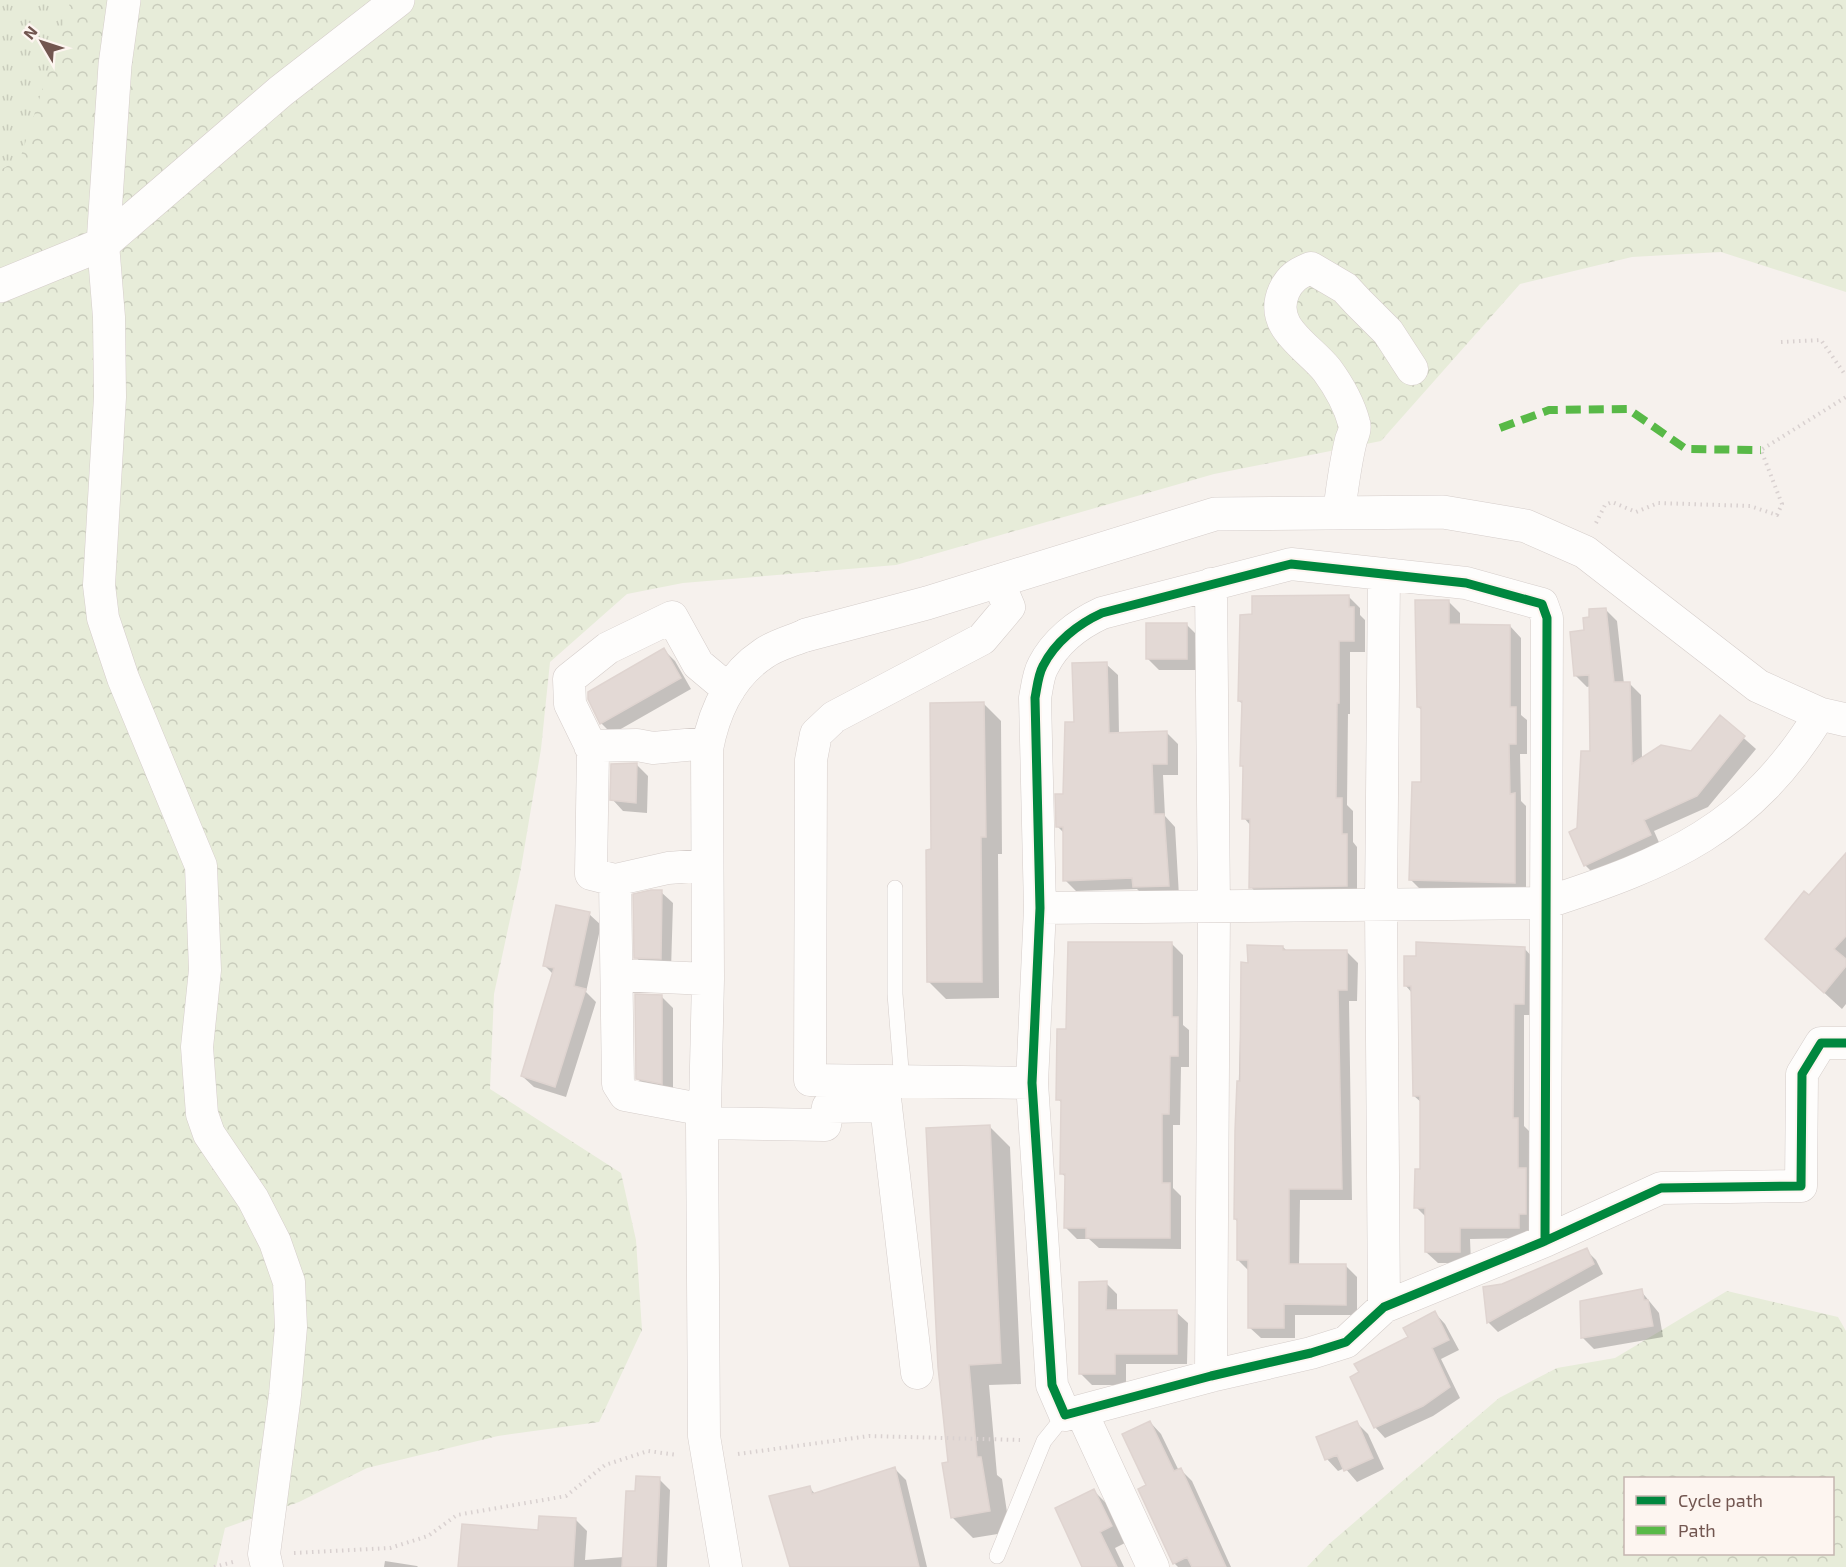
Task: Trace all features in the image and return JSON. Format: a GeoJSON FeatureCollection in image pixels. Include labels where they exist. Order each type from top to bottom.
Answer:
{"type":"FeatureCollection","features":[{"type":"Feature","properties":{"kind":"street"},"geometry":{"type":"LineString","coordinates":[[124,0],[115,65],[103,244],[109,317],[110,397],[99,585],[103,618],[123,678],[201,866],[205,970],[197,1047],[202,1114],[209,1134],[253,1199],[275,1242],[290,1282],[291,1327],[285,1395],[265,1561]]}},
{"type":"Feature","properties":{"kind":"street"},"geometry":{"type":"LineString","coordinates":[[0,286],[103,244],[281,91],[398,0]]}},
{"type":"Feature","properties":{"kind":"street"},"geometry":{"type":"LineString","coordinates":[[1339,513],[1347,458],[1355,425],[1343,394],[1326,368],[1298,342],[1281,320],[1280,300],[1288,282],[1299,273],[1311,268],[1344,288],[1388,332],[1412,369]]}},
{"type":"Feature","properties":{"kind":"street"},"geometry":{"type":"LineString","coordinates":[[726,1567],[704,1436],[704,1117],[708,979],[708,743],[712,722],[729,690],[740,674],[763,653],[806,635],[998,581],[1215,514],[1443,512],[1526,526],[1585,552],[1758,686],[1833,717],[1751,801],[1727,820],[1669,856],[1608,883],[1545,903],[1381,907],[1040,908]]}},
{"type":"Feature","properties":{"kind":"street"},"geometry":{"type":"LineString","coordinates":[[1153,1567],[1073,1413],[1052,1385],[1032,1083],[1040,908],[1035,698],[1043,666],[1067,634],[1085,621],[1102,613],[1291,564],[1466,583],[1542,604],[1547,618],[1545,1240]]}},
{"type":"Feature","properties":{"kind":"street"},"geometry":{"type":"LineString","coordinates":[[1384,574],[1381,907],[1384,1307]]}},
{"type":"Feature","properties":{"kind":"street"},"geometry":{"type":"LineString","coordinates":[[998,581],[1010,607],[982,639],[834,717],[816,734],[811,760],[810,1080],[890,1090],[1032,1083]]}},
{"type":"Feature","properties":{"kind":"street"},"geometry":{"type":"LineString","coordinates":[[1211,584],[1214,908],[1211,1376]]}},
{"type":"Feature","properties":{"kind":"street"},"geometry":{"type":"LineString","coordinates":[[707,865],[668,868],[615,880],[591,874],[593,751],[570,704],[569,678],[608,648],[672,617],[698,664],[729,690]]}},
{"type":"Feature","properties":{"kind":"street"},"geometry":{"type":"LineString","coordinates":[[590,746],[638,745],[653,748],[708,743]]}},
{"type":"Feature","properties":{"kind":"street"},"geometry":{"type":"LineString","coordinates":[[615,880],[618,1084],[625,1095],[704,1117],[825,1125],[828,1107],[890,1090]]}},
{"type":"Feature","properties":{"kind":"street"},"geometry":{"type":"LineString","coordinates":[[618,975],[708,979]]}},
{"type":"Feature","properties":{"kind":"street"},"geometry":{"type":"LineString","coordinates":[[1073,1413],[1211,1376],[1311,1353],[1346,1342],[1384,1307],[1545,1240],[1661,1188],[1801,1186],[1802,1074],[1821,1043],[1846,1043]]}},
{"type":"Feature","properties":{"kind":"street"},"geometry":{"type":"LineString","coordinates":[[890,1090],[917,1372]]}},
{"type":"Feature","properties":{"kind":"lane"},"geometry":{"type":"LineString","coordinates":[[890,1090],[895,994],[895,888]]}},
{"type":"Feature","properties":{"kind":"lane"},"geometry":{"type":"LineString","coordinates":[[997,1556],[1044,1441],[1073,1413]]}},
{"type":"Feature","properties":{"kind":"path"},"geometry":{"type":"LineString","coordinates":[[1781,342],[1821,340],[1846,376]]}},
{"type":"Feature","properties":{"kind":"path"},"geometry":{"type":"LineString","coordinates":[[1585,552],[1605,505],[1612,502],[1636,512],[1658,503],[1750,506],[1777,515],[1782,504],[1761,450],[1846,397]]}},
{"type":"Feature","properties":{"kind":"path"},"geometry":{"type":"LineString","coordinates":[[265,1561],[390,1548],[428,1536],[457,1515],[566,1496],[605,1465],[648,1451],[708,1458],[869,1436],[1044,1441]]}},
{"type":"Feature","properties":{"kind":"green space"},"geometry":{"type":"Polygon","coordinates":[[[0,0],[1846,0],[1846,292],[1721,252],[1632,257],[1520,284],[1381,441],[1214,474],[896,565],[683,583],[627,594],[550,662],[541,749],[521,868],[494,994],[490,1089],[621,1173],[636,1240],[642,1330],[599,1422],[498,1436],[367,1468],[299,1502],[225,1528],[216,1567],[0,1567],[0,0]]]}},
{"type":"Feature","properties":{"kind":"green space"},"geometry":{"type":"Polygon","coordinates":[[[0,0],[71,0],[20,159],[0,170],[0,0]]]}},
{"type":"Feature","properties":{"kind":"green space"},"geometry":{"type":"Polygon","coordinates":[[[1727,1291],[1838,1317],[1846,1331],[1846,1567],[1307,1567],[1328,1545],[1499,1398],[1557,1368],[1615,1358],[1727,1291]]]}},
{"type":"Feature","properties":{"kind":"building"},"geometry":{"type":"Polygon","coordinates":[[[1349,595],[1349,607],[1354,607],[1354,641],[1339,641],[1336,798],[1342,798],[1342,834],[1347,834],[1347,886],[1249,888],[1250,819],[1242,819],[1243,766],[1240,766],[1242,701],[1238,701],[1240,615],[1252,614],[1252,596],[1349,595]]]}},
{"type":"Feature","properties":{"kind":"building"},"geometry":{"type":"Polygon","coordinates":[[[1415,600],[1449,600],[1449,624],[1510,625],[1510,707],[1516,707],[1516,744],[1509,744],[1510,794],[1515,793],[1515,883],[1409,880],[1412,782],[1421,782],[1421,707],[1417,707],[1415,600]]]}},
{"type":"Feature","properties":{"kind":"building"},"geometry":{"type":"Polygon","coordinates":[[[1606,608],[1614,682],[1630,682],[1632,764],[1661,745],[1691,751],[1720,715],[1745,736],[1697,796],[1644,820],[1651,835],[1584,866],[1569,832],[1577,828],[1581,751],[1590,751],[1589,675],[1574,676],[1570,632],[1584,630],[1583,618],[1589,617],[1589,609],[1606,608]]]}},
{"type":"Feature","properties":{"kind":"building"},"geometry":{"type":"Polygon","coordinates":[[[1146,623],[1187,623],[1187,659],[1146,659],[1146,623]]]}},
{"type":"Feature","properties":{"kind":"building"},"geometry":{"type":"Polygon","coordinates":[[[664,648],[681,678],[600,724],[588,699],[588,692],[664,648]]]}},
{"type":"Feature","properties":{"kind":"building"},"geometry":{"type":"Polygon","coordinates":[[[1107,662],[1109,733],[1167,731],[1167,764],[1152,764],[1154,814],[1164,814],[1169,886],[1133,887],[1132,878],[1063,881],[1063,827],[1056,827],[1055,794],[1063,794],[1065,722],[1074,722],[1072,663],[1107,662]]]}},
{"type":"Feature","properties":{"kind":"building"},"geometry":{"type":"Polygon","coordinates":[[[984,702],[986,837],[981,837],[982,982],[927,982],[926,850],[931,849],[930,703],[984,702]]]}},
{"type":"Feature","properties":{"kind":"building"},"geometry":{"type":"Polygon","coordinates":[[[637,763],[636,803],[610,800],[611,764],[637,763]]]}},
{"type":"Feature","properties":{"kind":"building"},"geometry":{"type":"Polygon","coordinates":[[[1846,853],[1846,936],[1834,949],[1846,959],[1846,966],[1824,993],[1765,939],[1804,891],[1809,895],[1846,853]]]}},
{"type":"Feature","properties":{"kind":"building"},"geometry":{"type":"Polygon","coordinates":[[[662,890],[661,959],[634,958],[633,894],[662,890]]]}},
{"type":"Feature","properties":{"kind":"building"},"geometry":{"type":"Polygon","coordinates":[[[556,905],[590,912],[574,986],[586,989],[555,1087],[521,1076],[554,968],[543,966],[556,905]]]}},
{"type":"Feature","properties":{"kind":"building"},"geometry":{"type":"Polygon","coordinates":[[[1068,942],[1172,942],[1172,1017],[1178,1017],[1178,1056],[1170,1056],[1169,1114],[1162,1114],[1162,1183],[1170,1183],[1170,1238],[1086,1238],[1086,1228],[1064,1228],[1065,1174],[1060,1174],[1061,1100],[1056,1100],[1057,1029],[1066,1029],[1068,942]]]}},
{"type":"Feature","properties":{"kind":"building"},"geometry":{"type":"Polygon","coordinates":[[[1416,942],[1525,947],[1524,1004],[1514,1004],[1513,1118],[1518,1118],[1518,1168],[1526,1168],[1526,1214],[1519,1214],[1519,1228],[1460,1228],[1460,1252],[1425,1252],[1425,1208],[1414,1208],[1415,1169],[1420,1169],[1420,1096],[1413,1096],[1411,986],[1404,986],[1404,956],[1416,956],[1416,942]]]}},
{"type":"Feature","properties":{"kind":"building"},"geometry":{"type":"Polygon","coordinates":[[[1247,945],[1283,946],[1283,950],[1347,950],[1347,990],[1338,990],[1342,1189],[1289,1189],[1289,1264],[1346,1264],[1346,1305],[1284,1304],[1284,1328],[1248,1328],[1248,1260],[1237,1260],[1237,1219],[1234,1219],[1235,1131],[1237,1081],[1240,1081],[1241,962],[1248,963],[1247,945]]]}},
{"type":"Feature","properties":{"kind":"building"},"geometry":{"type":"Polygon","coordinates":[[[635,994],[662,995],[662,1084],[636,1079],[635,994]]]}},
{"type":"Feature","properties":{"kind":"building"},"geometry":{"type":"Polygon","coordinates":[[[990,1125],[1001,1363],[969,1365],[977,1457],[981,1457],[990,1511],[951,1518],[942,1463],[948,1462],[938,1367],[926,1128],[990,1125]]]}},
{"type":"Feature","properties":{"kind":"building"},"geometry":{"type":"Polygon","coordinates":[[[1587,1248],[1594,1264],[1487,1323],[1483,1287],[1502,1284],[1587,1248]]]}},
{"type":"Feature","properties":{"kind":"building"},"geometry":{"type":"Polygon","coordinates":[[[1107,1281],[1106,1310],[1177,1310],[1177,1354],[1115,1354],[1115,1374],[1079,1374],[1079,1282],[1107,1281]]]}},
{"type":"Feature","properties":{"kind":"building"},"geometry":{"type":"Polygon","coordinates":[[[1642,1289],[1644,1300],[1648,1300],[1653,1326],[1581,1338],[1580,1301],[1642,1289]]]}},
{"type":"Feature","properties":{"kind":"building"},"geometry":{"type":"Polygon","coordinates":[[[1435,1311],[1449,1340],[1432,1348],[1450,1387],[1423,1406],[1374,1428],[1350,1377],[1359,1372],[1354,1364],[1408,1337],[1403,1328],[1435,1311]]]}},
{"type":"Feature","properties":{"kind":"building"},"geometry":{"type":"Polygon","coordinates":[[[1150,1421],[1174,1471],[1181,1468],[1226,1567],[1192,1567],[1187,1557],[1173,1564],[1138,1489],[1146,1485],[1122,1434],[1150,1421]]]}},
{"type":"Feature","properties":{"kind":"building"},"geometry":{"type":"Polygon","coordinates":[[[1357,1421],[1373,1458],[1344,1471],[1337,1455],[1325,1460],[1316,1437],[1357,1421]]]}},
{"type":"Feature","properties":{"kind":"building"},"geometry":{"type":"Polygon","coordinates":[[[895,1467],[919,1567],[790,1567],[769,1496],[810,1486],[812,1494],[895,1467]]]}},
{"type":"Feature","properties":{"kind":"building"},"geometry":{"type":"Polygon","coordinates":[[[636,1476],[660,1477],[656,1567],[622,1567],[626,1491],[635,1491],[636,1476]]]}},
{"type":"Feature","properties":{"kind":"building"},"geometry":{"type":"Polygon","coordinates":[[[1094,1489],[1112,1526],[1100,1532],[1117,1567],[1082,1567],[1055,1508],[1094,1489]]]}},
{"type":"Feature","properties":{"kind":"building"},"geometry":{"type":"Polygon","coordinates":[[[539,1516],[576,1518],[573,1567],[458,1567],[462,1524],[538,1530],[539,1516]]]}},
{"type":"Feature","properties":{"kind":"marked path"},"geometry":{"type":"LineString","coordinates":[[1500,428],[1549,410],[1628,409],[1686,449],[1761,450]]}},
{"type":"Feature","properties":{"kind":"cycle path"},"geometry":{"type":"LineString","coordinates":[[1545,1241],[1547,618],[1542,604],[1466,583],[1291,564],[1102,613],[1076,628],[1048,657],[1040,673],[1035,698],[1040,908],[1032,1083],[1052,1385],[1065,1415],[1211,1376],[1311,1353],[1346,1342],[1384,1307],[1545,1241],[1661,1188],[1801,1186],[1802,1074],[1821,1043],[1846,1043]]}}]}
